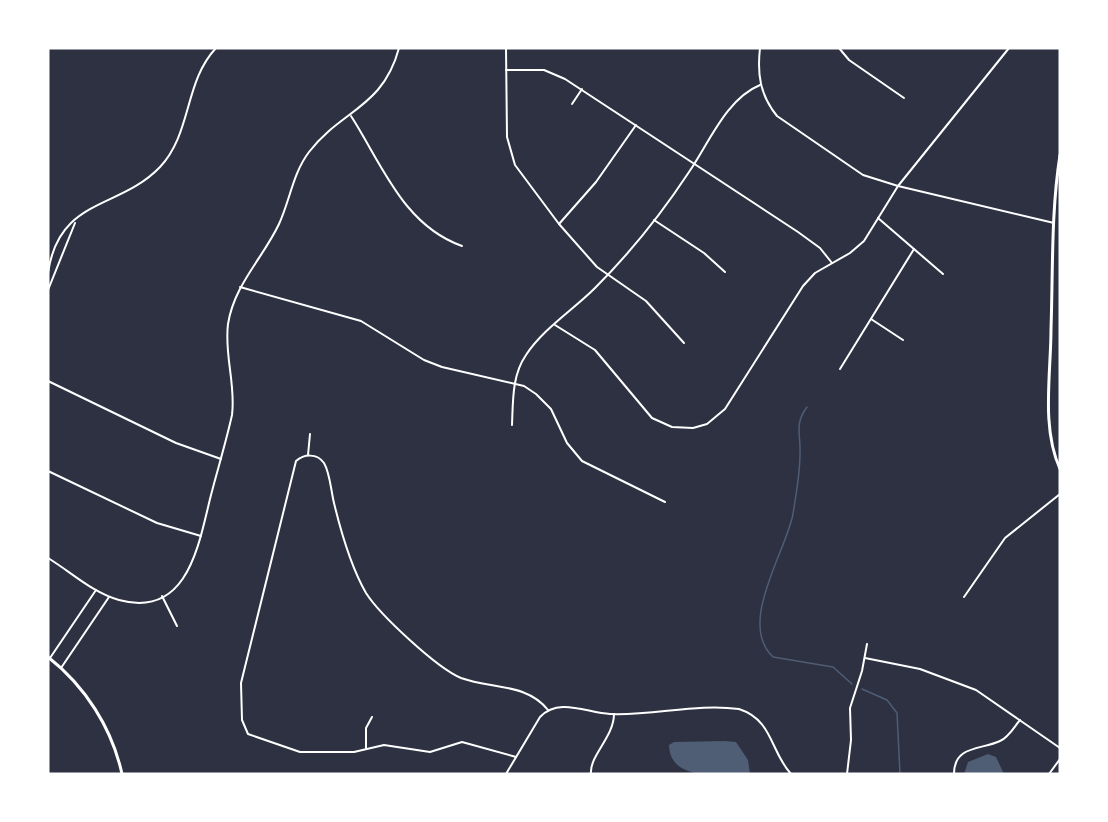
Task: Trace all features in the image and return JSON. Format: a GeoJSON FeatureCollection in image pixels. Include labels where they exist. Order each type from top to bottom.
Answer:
{"type":"FeatureCollection","features":[{"type":"Feature","properties":{"kind":"street"},"geometry":{"type":"LineString","coordinates":[[48,273],[56,242],[76,221],[100,202],[145,180],[166,160],[183,127],[196,78],[216,48]]}},
{"type":"Feature","properties":{"kind":"street"},"geometry":{"type":"LineString","coordinates":[[48,558],[109,597],[133,602],[162,596],[187,575],[201,537],[234,398],[227,353],[229,322],[240,287],[279,225],[304,159],[321,139],[351,116],[381,87],[391,72],[399,48]]}},
{"type":"Feature","properties":{"kind":"street"},"geometry":{"type":"LineString","coordinates":[[506,48],[507,137],[512,159],[559,224],[607,275],[646,300],[684,343]]}},
{"type":"Feature","properties":{"kind":"street"},"geometry":{"type":"LineString","coordinates":[[760,48],[758,73],[760,86],[769,106],[785,123],[863,175],[898,186],[1054,223]]}},
{"type":"Feature","properties":{"kind":"street"},"geometry":{"type":"LineString","coordinates":[[839,48],[849,60],[904,98]]}},
{"type":"Feature","properties":{"kind":"street"},"geometry":{"type":"LineString","coordinates":[[555,325],[600,355],[652,418],[672,427],[693,428],[708,423],[725,409],[798,293],[815,273],[859,246],[898,186],[1009,48]]}},
{"type":"Feature","properties":{"kind":"street"},"geometry":{"type":"LineString","coordinates":[[506,70],[551,72],[582,89],[807,237],[832,263]]}},
{"type":"Feature","properties":{"kind":"street"},"geometry":{"type":"LineString","coordinates":[[512,425],[514,382],[525,356],[607,275],[654,220],[695,164],[734,104],[748,91],[760,86]]}},
{"type":"Feature","properties":{"kind":"street"},"geometry":{"type":"LineString","coordinates":[[572,104],[582,89]]}},
{"type":"Feature","properties":{"kind":"street"},"geometry":{"type":"LineString","coordinates":[[351,116],[377,156],[396,194],[412,214],[447,241],[462,246]]}},
{"type":"Feature","properties":{"kind":"street"},"geometry":{"type":"LineString","coordinates":[[559,224],[596,182],[636,125]]}},
{"type":"Feature","properties":{"kind":"street"},"geometry":{"type":"LineString","coordinates":[[1060,154],[1054,223],[1050,424],[1053,448],[1060,470]]}},
{"type":"Feature","properties":{"kind":"street"},"geometry":{"type":"LineString","coordinates":[[878,218],[943,274]]}},
{"type":"Feature","properties":{"kind":"street"},"geometry":{"type":"LineString","coordinates":[[654,220],[704,253],[724,272]]}},
{"type":"Feature","properties":{"kind":"street"},"geometry":{"type":"LineString","coordinates":[[48,290],[76,221]]}},
{"type":"Feature","properties":{"kind":"street"},"geometry":{"type":"LineString","coordinates":[[840,369],[914,249]]}},
{"type":"Feature","properties":{"kind":"street"},"geometry":{"type":"LineString","coordinates":[[240,287],[361,321],[424,360],[442,367],[514,382],[536,394],[546,403],[567,443],[582,461],[665,502]]}},
{"type":"Feature","properties":{"kind":"street"},"geometry":{"type":"LineString","coordinates":[[871,319],[903,340]]}},
{"type":"Feature","properties":{"kind":"street"},"geometry":{"type":"LineString","coordinates":[[48,381],[176,443],[221,459]]}},
{"type":"Feature","properties":{"kind":"street"},"geometry":{"type":"LineString","coordinates":[[308,455],[310,434]]}},
{"type":"Feature","properties":{"kind":"street"},"geometry":{"type":"LineString","coordinates":[[516,757],[462,742],[430,752],[391,746],[354,752],[300,752],[252,737],[245,730],[242,720],[242,682],[292,469],[299,458],[308,455],[320,460],[325,466],[335,509],[357,573],[368,596],[381,610],[432,659],[452,674],[533,694],[548,710]]}},
{"type":"Feature","properties":{"kind":"street"},"geometry":{"type":"LineString","coordinates":[[48,471],[157,523],[201,537]]}},
{"type":"Feature","properties":{"kind":"street"},"geometry":{"type":"LineString","coordinates":[[964,597],[1005,538],[1060,494]]}},
{"type":"Feature","properties":{"kind":"street"},"geometry":{"type":"LineString","coordinates":[[96,590],[49,657],[89,699],[112,742],[122,774]]}},
{"type":"Feature","properties":{"kind":"street"},"geometry":{"type":"LineString","coordinates":[[162,596],[177,626]]}},
{"type":"Feature","properties":{"kind":"street"},"geometry":{"type":"LineString","coordinates":[[61,668],[109,597]]}},
{"type":"Feature","properties":{"kind":"street"},"geometry":{"type":"LineString","coordinates":[[847,774],[851,746],[850,708],[867,644]]}},
{"type":"Feature","properties":{"kind":"street"},"geometry":{"type":"LineString","coordinates":[[865,658],[920,669],[980,692],[1060,748]]}},
{"type":"Feature","properties":{"kind":"street"},"geometry":{"type":"LineString","coordinates":[[506,774],[540,717],[548,710],[565,706],[614,714],[726,708],[745,711],[765,725],[791,774]]}},
{"type":"Feature","properties":{"kind":"street"},"geometry":{"type":"LineString","coordinates":[[591,774],[592,765],[613,728],[614,714]]}},
{"type":"Feature","properties":{"kind":"street"},"geometry":{"type":"LineString","coordinates":[[366,749],[366,728],[372,717]]}},
{"type":"Feature","properties":{"kind":"street"},"geometry":{"type":"LineString","coordinates":[[954,774],[957,760],[963,753],[1002,741],[1020,720]]}},
{"type":"Feature","properties":{"kind":"street"},"geometry":{"type":"LineString","coordinates":[[1049,774],[1060,759]]}},
{"type":"Feature","properties":{"kind":"water"},"geometry":{"type":"Polygon","coordinates":[[[674,742],[736,742],[748,760],[750,774],[713,775],[688,771],[678,766],[672,757],[669,745],[674,742]]]}},
{"type":"Feature","properties":{"kind":"water"},"geometry":{"type":"Polygon","coordinates":[[[988,754],[996,757],[1004,774],[964,774],[968,762],[988,754]]]}},
{"type":"Feature","properties":{"kind":"waterway"},"geometry":{"type":"LineString","coordinates":[[807,407],[799,424],[799,469],[793,514],[767,587],[760,626],[763,643],[773,657],[833,667],[852,684]]}},
{"type":"Feature","properties":{"kind":"waterway"},"geometry":{"type":"LineString","coordinates":[[862,689],[887,700],[897,713],[900,774]]}}]}
